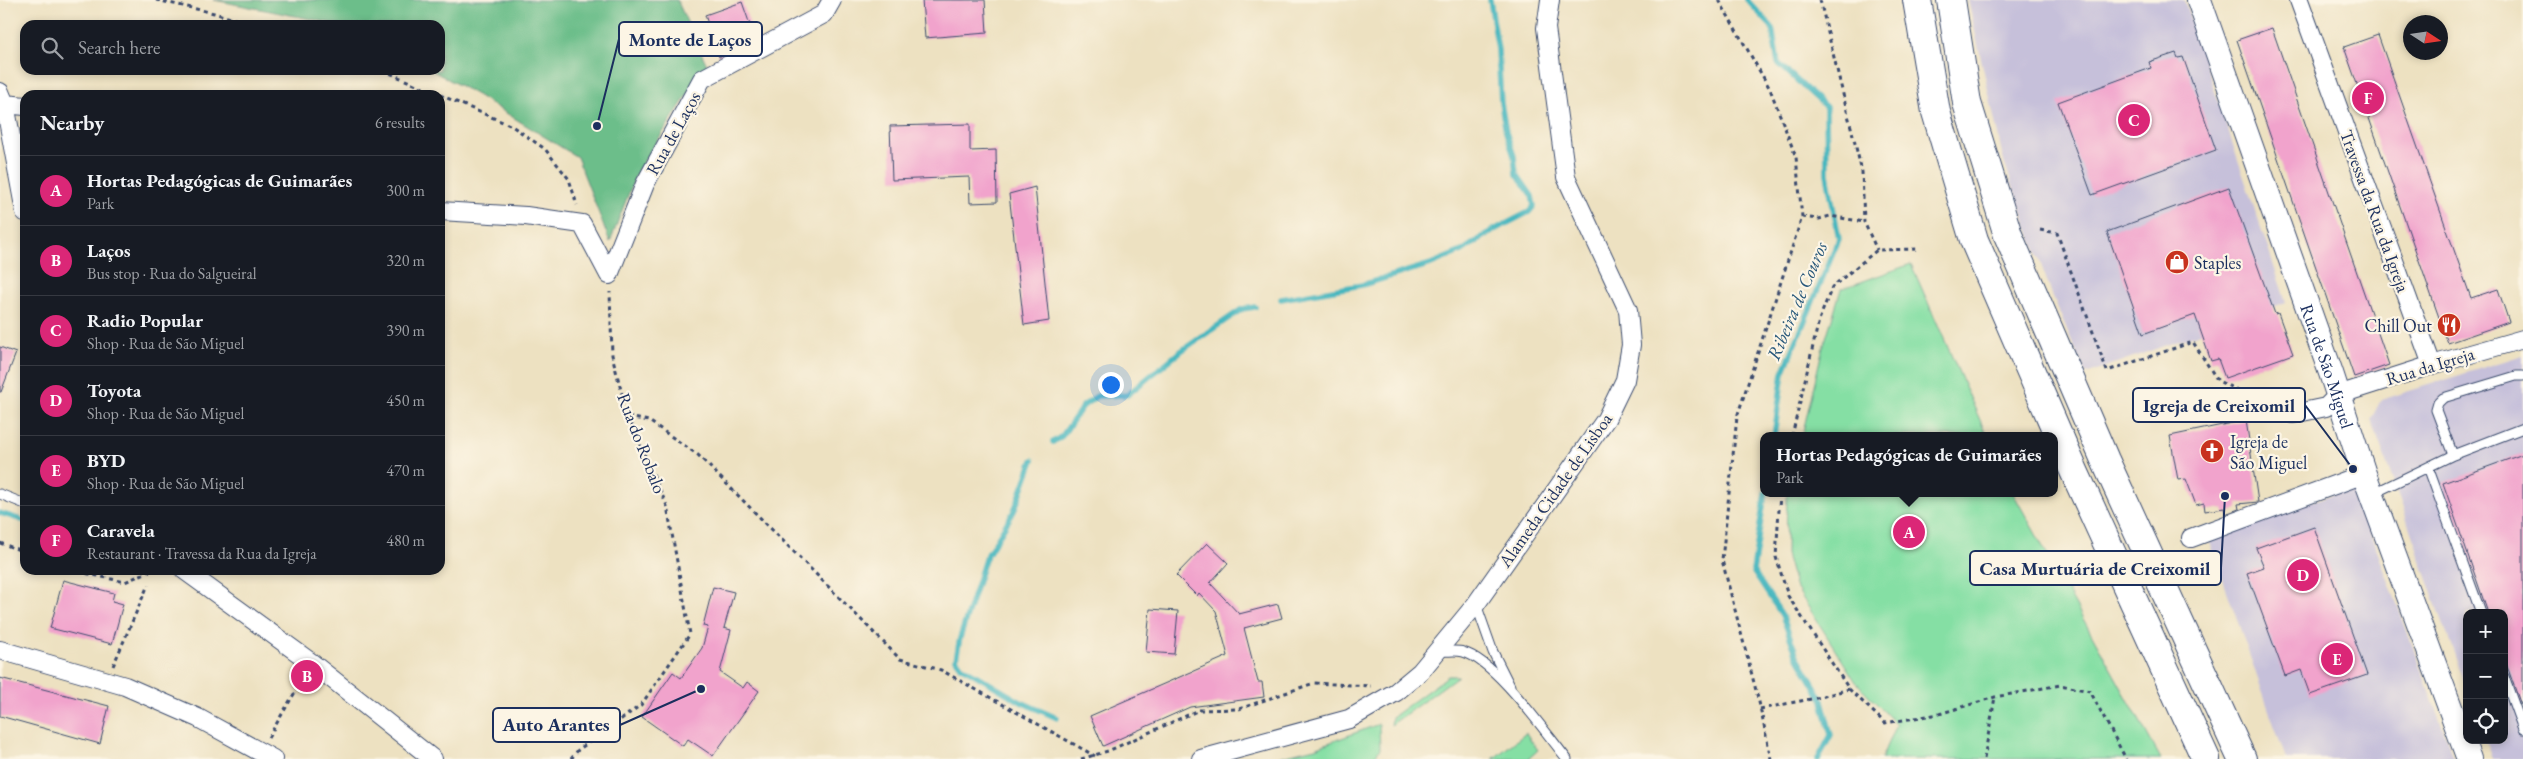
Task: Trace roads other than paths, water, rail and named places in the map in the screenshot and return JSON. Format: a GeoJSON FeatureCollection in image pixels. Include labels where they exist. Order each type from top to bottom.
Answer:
{"type":"FeatureCollection","features":[{"type":"Feature","properties":{"kind":"highway"},"geometry":{"type":"LineString","coordinates":[[1917,0],[1936,112],[1974,240],[2057,432]]}},
{"type":"Feature","properties":{"kind":"highway"},"geometry":{"type":"LineString","coordinates":[[1951,0],[1967,103],[2008,235],[2105,460],[2242,759]]}},
{"type":"Feature","properties":{"kind":"highway"},"geometry":{"type":"LineString","coordinates":[[2058,434],[2206,759]]}},
{"type":"Feature","properties":{"kind":"main road","name":"Rua de São Miguel"},"geometry":{"type":"LineString","coordinates":[[2199,0],[2368,484],[2469,759]]}},
{"type":"Feature","properties":{"kind":"street","name":"Rua de Laços"},"geometry":{"type":"LineString","coordinates":[[445,211],[526,216],[582,224],[609,275],[645,184],[702,79],[824,14],[832,0]]}},
{"type":"Feature","properties":{"kind":"street","name":"Alameda Cidade de Lisboa"},"geometry":{"type":"LineString","coordinates":[[1201,759],[1349,720],[1402,688],[1439,651],[1476,604],[1606,420],[1625,380],[1631,345],[1628,310],[1566,177],[1546,28],[1550,0]]}},
{"type":"Feature","properties":{"kind":"street","name":"Travessa da Rua da Igreja"},"geometry":{"type":"LineString","coordinates":[[2299,0],[2432,365]]}},
{"type":"Feature","properties":{"kind":"street"},"geometry":{"type":"LineString","coordinates":[[2,98],[20,104]]}},
{"type":"Feature","properties":{"kind":"street"},"geometry":{"type":"LineString","coordinates":[[2,98],[20,187]]}},
{"type":"Feature","properties":{"kind":"street","name":"Rua da Igreja"},"geometry":{"type":"LineString","coordinates":[[2293,414],[2326,406],[2338,395],[2523,339]]}},
{"type":"Feature","properties":{"kind":"street"},"geometry":{"type":"LineString","coordinates":[[2191,538],[2368,484]]}},
{"type":"Feature","properties":{"kind":"street"},"geometry":{"type":"LineString","coordinates":[[191,575],[312,663],[433,759]]}},
{"type":"Feature","properties":{"kind":"street"},"geometry":{"type":"LineString","coordinates":[[0,650],[125,686],[198,718],[266,755]]}},
{"type":"Feature","properties":{"kind":"lane"},"geometry":{"type":"LineString","coordinates":[[2453,456],[2436,410],[2438,403],[2443,398],[2516,376],[2523,376]]}},
{"type":"Feature","properties":{"kind":"lane"},"geometry":{"type":"LineString","coordinates":[[2368,484],[2428,467],[2523,428]]}},
{"type":"Feature","properties":{"kind":"lane"},"geometry":{"type":"LineString","coordinates":[[2428,467],[2480,609]]}},
{"type":"Feature","properties":{"kind":"lane"},"geometry":{"type":"LineString","coordinates":[[0,494],[20,502]]}},
{"type":"Feature","properties":{"kind":"lane"},"geometry":{"type":"LineString","coordinates":[[1476,604],[1493,652],[1514,693]]}},
{"type":"Feature","properties":{"kind":"lane"},"geometry":{"type":"LineString","coordinates":[[1439,651],[1462,652],[1476,658],[1514,693],[1567,759]]}},
{"type":"Feature","properties":{"kind":"lane"},"geometry":{"type":"LineString","coordinates":[[2508,688],[2523,729]]}},
{"type":"Feature","properties":{"kind":"waterway"},"geometry":{"type":"LineString","coordinates":[[1281,299],[1362,285],[1431,264],[1462,251],[1490,232],[1529,212],[1534,206],[1532,196],[1516,173],[1514,156],[1506,132],[1501,103],[1498,50],[1490,0]]}},
{"type":"Feature","properties":{"kind":"waterway","name":"Ribeira de Couros"},"geometry":{"type":"LineString","coordinates":[[1747,0],[1772,27],[1778,63],[1826,107],[1827,174],[1839,239],[1783,373],[1775,432]]}},
{"type":"Feature","properties":{"kind":"waterway"},"geometry":{"type":"LineString","coordinates":[[1053,442],[1062,436],[1083,406],[1097,396],[1127,395],[1181,351],[1242,309],[1255,307]]}},
{"type":"Feature","properties":{"kind":"waterway"},"geometry":{"type":"LineString","coordinates":[[1033,460],[1014,511],[985,559],[960,638],[956,659],[962,667],[1021,702],[1057,718]]}},
{"type":"Feature","properties":{"kind":"waterway","name":"Ribeira de Couros"},"geometry":{"type":"LineString","coordinates":[[1764,497],[1753,571],[1782,615],[1797,656],[1821,697],[1831,735],[1818,759]]}},
{"type":"Feature","properties":{"kind":"waterway"},"geometry":{"type":"LineString","coordinates":[[0,513],[20,519]]}},
{"type":"Feature","properties":{"kind":"place","name":"Caravela"},"geometry":{"type":"Point","coordinates":[2368,98]}},
{"type":"Feature","properties":{"kind":"place","name":"Radio Popular"},"geometry":{"type":"Point","coordinates":[2134,120]}},
{"type":"Feature","properties":{"kind":"place","name":"Monte de Laços"},"geometry":{"type":"Point","coordinates":[597,126]}},
{"type":"Feature","properties":{"kind":"place","name":"Staples"},"geometry":{"type":"Point","coordinates":[2177,262]}},
{"type":"Feature","properties":{"kind":"place","name":"Chill Out"},"geometry":{"type":"Point","coordinates":[2449,325]}},
{"type":"Feature","properties":{"kind":"place","name":"Igreja de São Miguel"},"geometry":{"type":"Point","coordinates":[2212,451]}},
{"type":"Feature","properties":{"kind":"place","name":"Igreja de Creixomil"},"geometry":{"type":"Point","coordinates":[2353,469]}},
{"type":"Feature","properties":{"kind":"place","name":"Casa Murtuária de Creixomil"},"geometry":{"type":"Point","coordinates":[2225,496]}},
{"type":"Feature","properties":{"kind":"place","name":"Hortas Pedagógicas de Guimarães"},"geometry":{"type":"Point","coordinates":[1909,532]}},
{"type":"Feature","properties":{"kind":"place","name":"Toyota"},"geometry":{"type":"Point","coordinates":[2303,575]}},
{"type":"Feature","properties":{"kind":"place","name":"BYD"},"geometry":{"type":"Point","coordinates":[2337,659]}},
{"type":"Feature","properties":{"kind":"place","name":"Laços"},"geometry":{"type":"Point","coordinates":[307,676]}},
{"type":"Feature","properties":{"kind":"place","name":"Auto Arantes"},"geometry":{"type":"Point","coordinates":[701,689]}}]}
